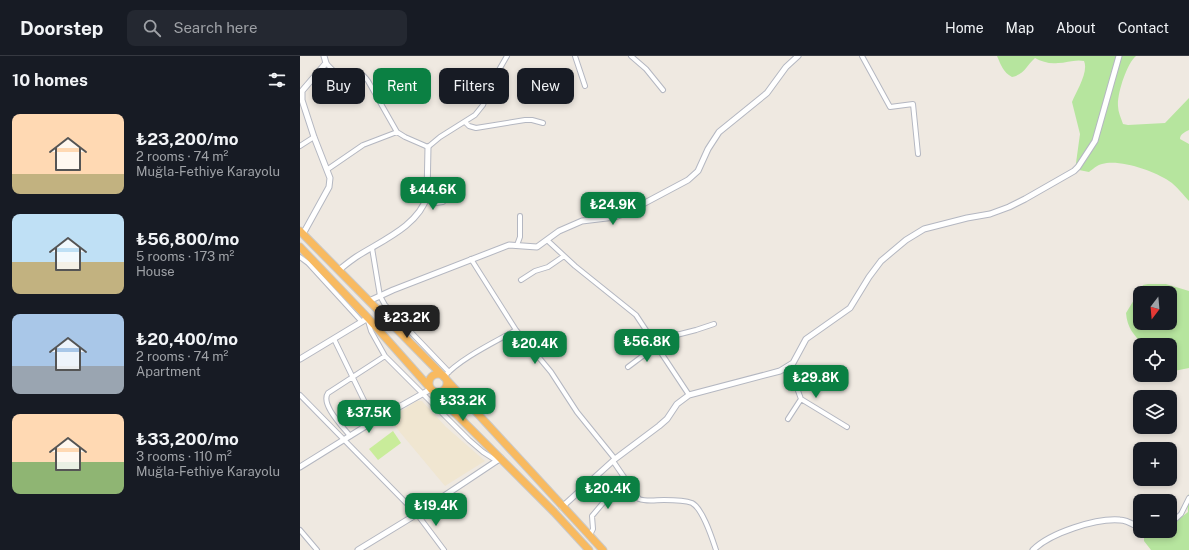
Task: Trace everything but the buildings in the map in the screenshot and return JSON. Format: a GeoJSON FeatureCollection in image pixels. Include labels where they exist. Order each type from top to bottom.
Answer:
{"type":"FeatureCollection","features":[{"type":"Feature","properties":{"kind":"highway"},"geometry":{"type":"LineString","coordinates":[[302,233],[369,301],[447,374],[562,507],[603,550]]}},
{"type":"Feature","properties":{"kind":"highway"},"geometry":{"type":"LineString","coordinates":[[300,247],[365,320],[589,550]]}},
{"type":"Feature","properties":{"kind":"highway"},"geometry":{"type":"LineString","coordinates":[[431,389],[429,382],[432,378],[436,375],[447,374]]}},
{"type":"Feature","properties":{"kind":"highway"},"geometry":{"type":"LineString","coordinates":[[431,389],[438,392],[444,390],[447,383],[447,374]]}},
{"type":"Feature","properties":{"kind":"street"},"geometry":{"type":"LineString","coordinates":[[324,56],[326,63],[333,71],[340,75],[343,76],[359,73],[365,77],[397,132],[428,147]]}},
{"type":"Feature","properties":{"kind":"street"},"geometry":{"type":"LineString","coordinates":[[428,147],[440,137],[475,115],[483,105],[492,82],[507,56]]}},
{"type":"Feature","properties":{"kind":"street"},"geometry":{"type":"LineString","coordinates":[[575,56],[585,86]]}},
{"type":"Feature","properties":{"kind":"street"},"geometry":{"type":"LineString","coordinates":[[631,56],[646,69],[663,90]]}},
{"type":"Feature","properties":{"kind":"street"},"geometry":{"type":"LineString","coordinates":[[369,301],[470,259],[509,245],[537,247],[559,231],[582,221],[615,217],[626,213],[694,176],[719,132],[767,93],[782,72],[798,56]]}},
{"type":"Feature","properties":{"kind":"street"},"geometry":{"type":"LineString","coordinates":[[862,56],[890,107],[913,104],[918,154]]}},
{"type":"Feature","properties":{"kind":"street"},"geometry":{"type":"LineString","coordinates":[[562,507],[614,460],[667,419],[677,404],[689,395],[780,371],[789,366],[796,358],[806,339],[850,308],[869,277],[881,261],[906,240],[924,229],[990,214],[1009,207],[1025,200],[1074,171],[1095,141],[1119,56]]}},
{"type":"Feature","properties":{"kind":"street"},"geometry":{"type":"LineString","coordinates":[[302,233],[329,187],[330,178],[328,169],[314,137],[302,100],[302,91],[326,63]]}},
{"type":"Feature","properties":{"kind":"street"},"geometry":{"type":"LineString","coordinates":[[465,122],[469,126],[476,128],[525,120],[543,123]]}},
{"type":"Feature","properties":{"kind":"street"},"geometry":{"type":"LineString","coordinates":[[328,169],[363,145],[397,132]]}},
{"type":"Feature","properties":{"kind":"street"},"geometry":{"type":"LineString","coordinates":[[300,146],[314,137]]}},
{"type":"Feature","properties":{"kind":"street"},"geometry":{"type":"LineString","coordinates":[[338,270],[406,225],[414,217],[426,200],[428,190],[428,147]]}},
{"type":"Feature","properties":{"kind":"street"},"geometry":{"type":"LineString","coordinates":[[426,200],[436,203],[443,202]]}},
{"type":"Feature","properties":{"kind":"street"},"geometry":{"type":"LineString","coordinates":[[517,245],[520,237],[520,216]]}},
{"type":"Feature","properties":{"kind":"street"},"geometry":{"type":"LineString","coordinates":[[546,240],[636,315],[689,395]]}},
{"type":"Feature","properties":{"kind":"street"},"geometry":{"type":"LineString","coordinates":[[372,248],[380,296],[388,309],[447,374],[463,362],[516,330]]}},
{"type":"Feature","properties":{"kind":"street"},"geometry":{"type":"LineString","coordinates":[[521,280],[535,271],[548,267],[564,256]]}},
{"type":"Feature","properties":{"kind":"street"},"geometry":{"type":"LineString","coordinates":[[300,257],[308,263],[365,320],[385,356],[474,444],[486,454],[499,459]]}},
{"type":"Feature","properties":{"kind":"street"},"geometry":{"type":"LineString","coordinates":[[470,259],[516,330],[552,372],[577,412],[614,460],[636,496],[642,500],[674,500],[694,504],[708,529],[716,550]]}},
{"type":"Feature","properties":{"kind":"street"},"geometry":{"type":"LineString","coordinates":[[300,359],[365,320]]}},
{"type":"Feature","properties":{"kind":"street"},"geometry":{"type":"LineString","coordinates":[[653,341],[714,324]]}},
{"type":"Feature","properties":{"kind":"street"},"geometry":{"type":"LineString","coordinates":[[334,339],[374,421]]}},
{"type":"Feature","properties":{"kind":"street"},"geometry":{"type":"LineString","coordinates":[[628,367],[656,346]]}},
{"type":"Feature","properties":{"kind":"street"},"geometry":{"type":"LineString","coordinates":[[350,436],[332,413],[325,399],[328,393],[385,356]]}},
{"type":"Feature","properties":{"kind":"street"},"geometry":{"type":"LineString","coordinates":[[789,366],[801,399],[848,426]]}},
{"type":"Feature","properties":{"kind":"street"},"geometry":{"type":"LineString","coordinates":[[300,467],[374,421],[431,389]]}},
{"type":"Feature","properties":{"kind":"street"},"geometry":{"type":"LineString","coordinates":[[300,395],[416,514],[444,550]]}},
{"type":"Feature","properties":{"kind":"street"},"geometry":{"type":"LineString","coordinates":[[788,419],[801,399]]}},
{"type":"Feature","properties":{"kind":"street"},"geometry":{"type":"LineString","coordinates":[[358,550],[416,514],[499,459]]}},
{"type":"Feature","properties":{"kind":"street"},"geometry":{"type":"LineString","coordinates":[[589,536],[593,528],[592,516],[624,478]]}},
{"type":"Feature","properties":{"kind":"street"},"geometry":{"type":"LineString","coordinates":[[1177,518],[1181,514],[1189,498]]}},
{"type":"Feature","properties":{"kind":"street"},"geometry":{"type":"LineString","coordinates":[[1033,550],[1041,543],[1054,536],[1083,524],[1098,520],[1123,520],[1133,525]]}},
{"type":"Feature","properties":{"kind":"street"},"geometry":{"type":"LineString","coordinates":[[300,530],[317,550]]}},
{"type":"Feature","properties":{"kind":"shaded area"},"geometry":{"type":"Polygon","coordinates":[[[417,401],[422,401],[446,427],[485,461],[445,486],[389,419],[417,401]]]}},
{"type":"Feature","properties":{"kind":"green space"},"geometry":{"type":"Polygon","coordinates":[[[997,56],[1136,56],[1129,65],[1119,94],[1118,108],[1123,124],[1165,123],[1189,98],[1189,130],[1182,134],[1180,139],[1189,144],[1189,201],[1172,183],[1163,177],[1137,167],[1118,163],[1109,163],[1098,165],[1089,172],[1079,170],[1076,163],[1080,134],[1072,102],[1085,71],[1084,61],[1077,60],[1052,63],[1043,62],[1035,58],[1023,72],[1012,77],[1004,71],[997,56]]]}},
{"type":"Feature","properties":{"kind":"green space"},"geometry":{"type":"Polygon","coordinates":[[[1148,284],[1166,284],[1173,286],[1142,286],[1148,284]]]}},
{"type":"Feature","properties":{"kind":"green space"},"geometry":{"type":"Polygon","coordinates":[[[1177,287],[1189,291],[1189,368],[1177,370],[1177,338],[1137,338],[1128,323],[1126,313],[1133,301],[1133,330],[1177,330],[1177,287]]]}},
{"type":"Feature","properties":{"kind":"green space"},"geometry":{"type":"Polygon","coordinates":[[[393,431],[401,443],[378,460],[369,449],[393,431]]]}},
{"type":"Feature","properties":{"kind":"green space"},"geometry":{"type":"Polygon","coordinates":[[[1189,494],[1189,550],[1151,550],[1144,541],[1144,538],[1177,538],[1177,521],[1188,512],[1187,498],[1189,494]]]}}]}
